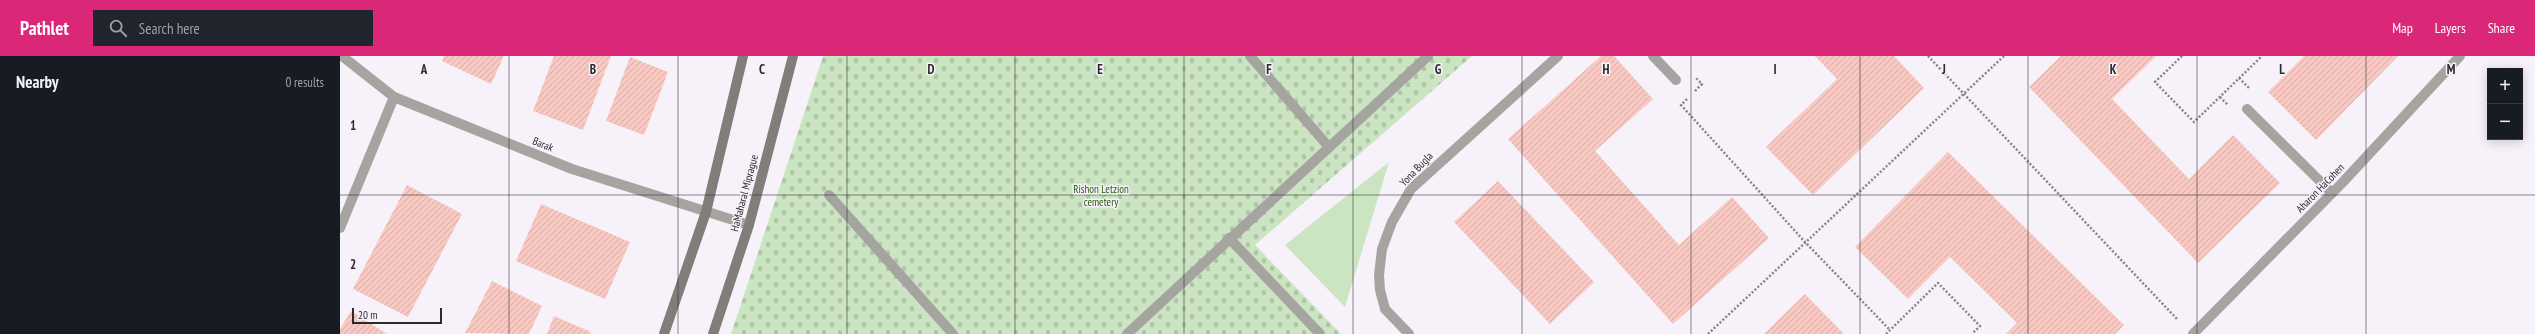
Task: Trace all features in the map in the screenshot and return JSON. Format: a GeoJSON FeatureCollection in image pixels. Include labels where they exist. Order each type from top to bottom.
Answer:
{"type":"FeatureCollection","features":[{"type":"Feature","properties":{"kind":"street","name":"Barak"},"geometry":{"type":"LineString","coordinates":[[342,56],[394,97],[572,169],[749,225]]}},
{"type":"Feature","properties":{"kind":"street"},"geometry":{"type":"LineString","coordinates":[[664,334],[706,212],[743,56]]}},
{"type":"Feature","properties":{"kind":"street","name":"HaMaharal Miprague"},"geometry":{"type":"LineString","coordinates":[[712,334],[749,225],[793,56]]}},
{"type":"Feature","properties":{"kind":"street"},"geometry":{"type":"LineString","coordinates":[[1250,56],[1328,146]]}},
{"type":"Feature","properties":{"kind":"street"},"geometry":{"type":"LineString","coordinates":[[1127,334],[1328,146],[1428,56]]}},
{"type":"Feature","properties":{"kind":"street","name":"Yona Bugla"},"geometry":{"type":"LineString","coordinates":[[1409,334],[1385,309],[1380,290],[1379,275],[1382,250],[1392,222],[1411,189],[1558,56]]}},
{"type":"Feature","properties":{"kind":"street"},"geometry":{"type":"LineString","coordinates":[[1653,56],[1676,80]]}},
{"type":"Feature","properties":{"kind":"street","name":"Aharon HaCohen"},"geometry":{"type":"LineString","coordinates":[[2193,334],[2332,193],[2460,56]]}},
{"type":"Feature","properties":{"kind":"street"},"geometry":{"type":"LineString","coordinates":[[340,228],[394,97]]}},
{"type":"Feature","properties":{"kind":"street"},"geometry":{"type":"LineString","coordinates":[[2247,109],[2332,193]]}},
{"type":"Feature","properties":{"kind":"street"},"geometry":{"type":"LineString","coordinates":[[829,195],[953,334]]}},
{"type":"Feature","properties":{"kind":"street"},"geometry":{"type":"LineString","coordinates":[[1229,238],[1320,334]]}},
{"type":"Feature","properties":{"kind":"path"},"geometry":{"type":"LineString","coordinates":[[1928,56],[2181,323]]}},
{"type":"Feature","properties":{"kind":"path"},"geometry":{"type":"LineString","coordinates":[[1708,334],[2004,56]]}},
{"type":"Feature","properties":{"kind":"path"},"geometry":{"type":"LineString","coordinates":[[2182,56],[2155,82],[2194,122],[2262,56]]}},
{"type":"Feature","properties":{"kind":"path"},"geometry":{"type":"LineString","coordinates":[[1692,73],[1702,84],[1681,105],[1805,242],[1890,330]]}},
{"type":"Feature","properties":{"kind":"path"},"geometry":{"type":"LineString","coordinates":[[1886,334],[1938,283],[1980,326],[1972,334]]}},
{"type":"Feature","properties":{"kind":"green space","name":"Rishon Letzion cemetery"},"geometry":{"type":"Polygon","coordinates":[[[823,56],[1472,56],[1255,245],[1341,334],[731,334],[823,56]]]}},
{"type":"Feature","properties":{"kind":"green space"},"geometry":{"type":"Polygon","coordinates":[[[1389,162],[1345,307],[1285,245],[1389,162]]]}},
{"type":"Feature","properties":{"kind":"building"},"geometry":{"type":"Polygon","coordinates":[[[444,56],[504,56],[491,84],[442,61],[444,56]]]}},
{"type":"Feature","properties":{"kind":"building"},"geometry":{"type":"Polygon","coordinates":[[[554,56],[611,56],[583,130],[533,111],[554,56]]]}},
{"type":"Feature","properties":{"kind":"building"},"geometry":{"type":"Polygon","coordinates":[[[1601,56],[1614,56],[1653,99],[1595,151],[1679,245],[1732,197],[1769,238],[1673,324],[1508,139],[1601,56]]]}},
{"type":"Feature","properties":{"kind":"building"},"geometry":{"type":"Polygon","coordinates":[[[1815,56],[1894,56],[1924,88],[1813,195],[1766,147],[1837,79],[1815,56]]]}},
{"type":"Feature","properties":{"kind":"building"},"geometry":{"type":"Polygon","coordinates":[[[2061,56],[2156,56],[2112,99],[2189,179],[2233,135],[2280,183],[2198,263],[2029,87],[2061,56]]]}},
{"type":"Feature","properties":{"kind":"building"},"geometry":{"type":"Polygon","coordinates":[[[2304,56],[2398,56],[2316,140],[2268,92],[2304,56]]]}},
{"type":"Feature","properties":{"kind":"building"},"geometry":{"type":"Polygon","coordinates":[[[630,57],[668,72],[644,135],[606,121],[630,57]]]}},
{"type":"Feature","properties":{"kind":"building"},"geometry":{"type":"Polygon","coordinates":[[[1948,152],[2124,325],[2115,334],[2006,334],[2017,323],[1950,257],[1908,299],[1855,247],[1948,152]]]}},
{"type":"Feature","properties":{"kind":"building"},"geometry":{"type":"Polygon","coordinates":[[[1498,181],[1594,282],[1550,324],[1454,222],[1498,181]]]}},
{"type":"Feature","properties":{"kind":"building"},"geometry":{"type":"Polygon","coordinates":[[[407,185],[462,214],[408,317],[353,289],[407,185]]]}},
{"type":"Feature","properties":{"kind":"building"},"geometry":{"type":"Polygon","coordinates":[[[541,204],[630,242],[605,299],[516,261],[541,204]]]}},
{"type":"Feature","properties":{"kind":"building"},"geometry":{"type":"Polygon","coordinates":[[[492,281],[542,306],[529,334],[465,333],[492,281]]]}},
{"type":"Feature","properties":{"kind":"building"},"geometry":{"type":"Polygon","coordinates":[[[1805,294],[1844,334],[1764,334],[1805,294]]]}},
{"type":"Feature","properties":{"kind":"building"},"geometry":{"type":"Polygon","coordinates":[[[351,311],[387,334],[340,334],[340,329],[351,311]]]}},
{"type":"Feature","properties":{"kind":"building"},"geometry":{"type":"Polygon","coordinates":[[[554,316],[591,332],[590,334],[547,334],[554,316]]]}}]}
